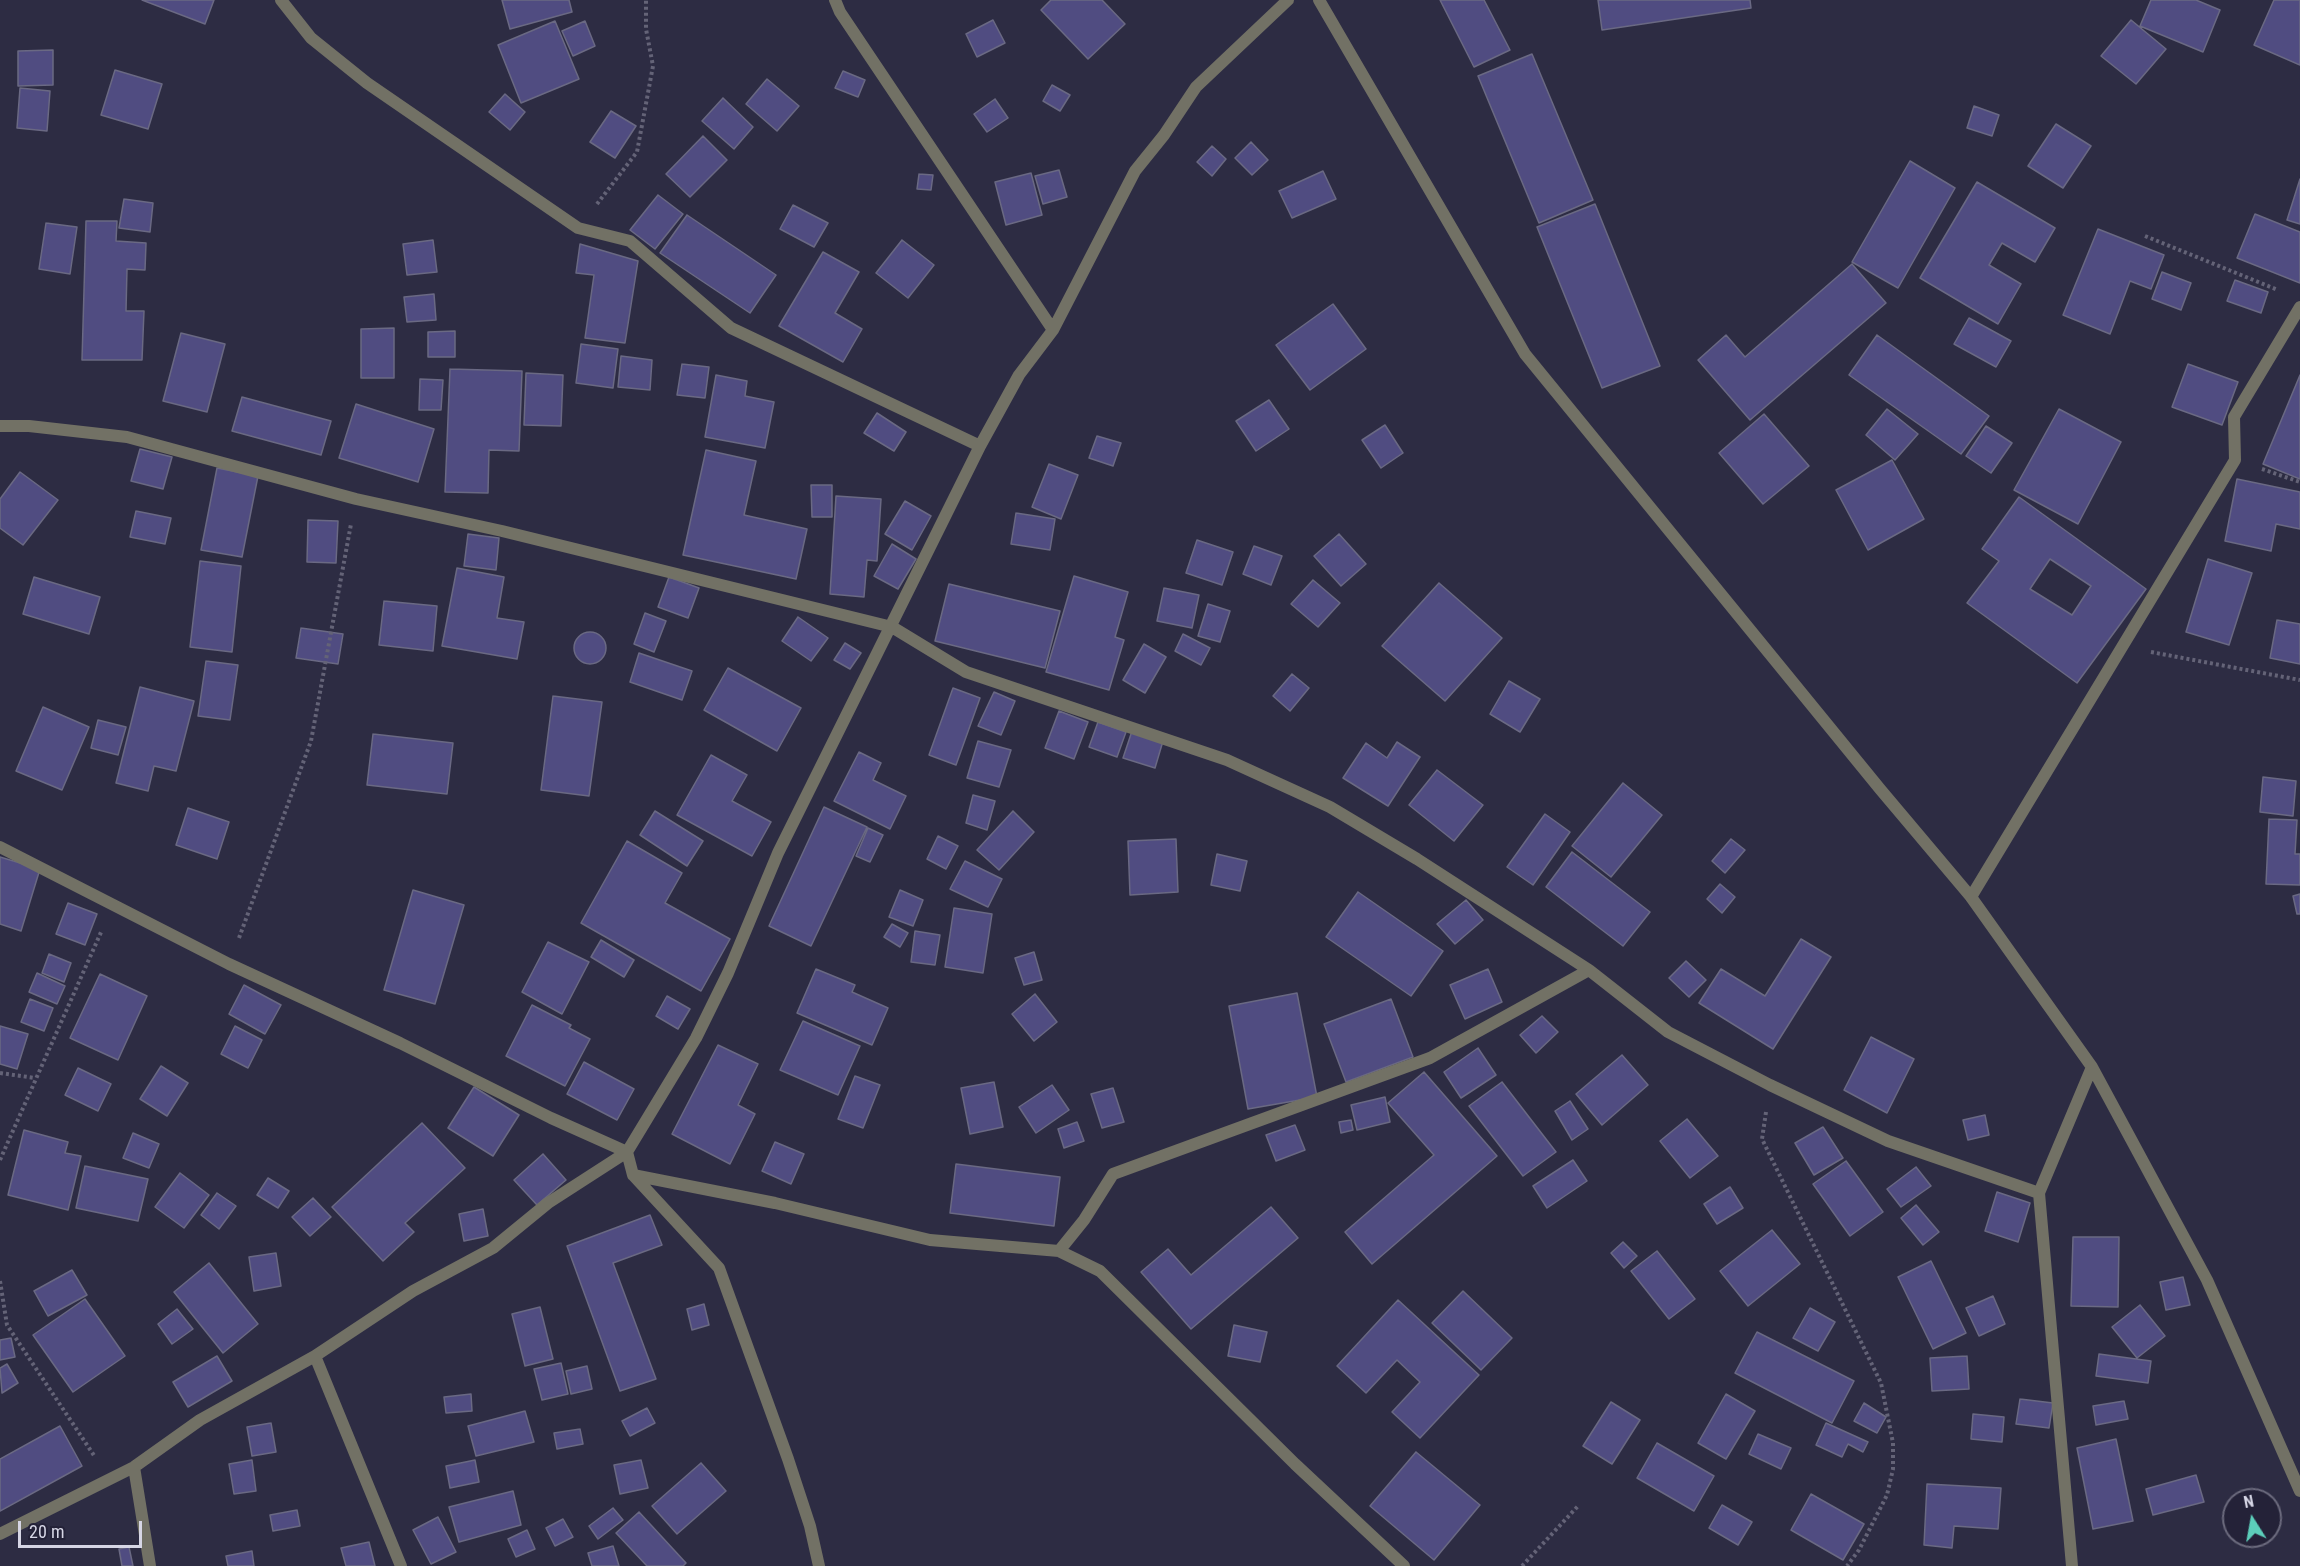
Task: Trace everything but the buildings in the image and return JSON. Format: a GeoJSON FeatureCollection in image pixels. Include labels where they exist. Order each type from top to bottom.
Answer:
{"type":"FeatureCollection","features":[{"type":"Feature","properties":{"kind":"street"},"geometry":{"type":"LineString","coordinates":[[281,0],[311,38],[367,83],[578,228],[630,241],[730,328],[980,446]]}},
{"type":"Feature","properties":{"kind":"street"},"geometry":{"type":"LineString","coordinates":[[835,0],[840,12],[1053,330]]}},
{"type":"Feature","properties":{"kind":"street"},"geometry":{"type":"LineString","coordinates":[[0,1534],[134,1467],[200,1420],[315,1356],[413,1291],[493,1248],[548,1203],[627,1152],[696,1038],[728,973],[778,853],[980,446],[1018,375],[1053,330],[1135,171],[1164,135],[1197,87],[1288,0]]}},
{"type":"Feature","properties":{"kind":"street"},"geometry":{"type":"LineString","coordinates":[[1319,0],[1525,354],[1971,897],[2092,1067],[2207,1280],[2300,1491]]}},
{"type":"Feature","properties":{"kind":"street"},"geometry":{"type":"LineString","coordinates":[[1971,897],[2120,646],[2235,460],[2234,417],[2300,307]]}},
{"type":"Feature","properties":{"kind":"street"},"geometry":{"type":"LineString","coordinates":[[0,426],[29,426],[127,437],[356,499],[514,534],[892,627],[966,672],[1227,760],[1330,807],[1417,859],[1589,970],[1668,1032],[1770,1085],[1888,1141],[2038,1193]]}},
{"type":"Feature","properties":{"kind":"street"},"geometry":{"type":"LineString","coordinates":[[0,847],[229,964],[627,1152]]}},
{"type":"Feature","properties":{"kind":"street"},"geometry":{"type":"LineString","coordinates":[[1059,1251],[1084,1221],[1113,1174],[1430,1058],[1589,970]]}},
{"type":"Feature","properties":{"kind":"street"},"geometry":{"type":"LineString","coordinates":[[2072,1566],[2038,1193],[2092,1067]]}},
{"type":"Feature","properties":{"kind":"street"},"geometry":{"type":"LineString","coordinates":[[627,1152],[633,1175],[719,1268],[788,1459],[810,1526],[819,1566]]}},
{"type":"Feature","properties":{"kind":"street"},"geometry":{"type":"LineString","coordinates":[[633,1175],[775,1203],[930,1240],[1059,1251],[1100,1271],[1295,1464],[1404,1566]]}},
{"type":"Feature","properties":{"kind":"street"},"geometry":{"type":"LineString","coordinates":[[315,1356],[400,1566]]}},
{"type":"Feature","properties":{"kind":"street"},"geometry":{"type":"LineString","coordinates":[[134,1467],[150,1566]]}},
{"type":"Feature","properties":{"kind":"path"},"geometry":{"type":"LineString","coordinates":[[578,228],[637,152],[653,66],[646,29],[646,0]]}},
{"type":"Feature","properties":{"kind":"path"},"geometry":{"type":"LineString","coordinates":[[2145,236],[2289,295]]}},
{"type":"Feature","properties":{"kind":"path"},"geometry":{"type":"LineString","coordinates":[[2235,460],[2300,482]]}},
{"type":"Feature","properties":{"kind":"path"},"geometry":{"type":"LineString","coordinates":[[229,964],[311,741],[356,499]]}},
{"type":"Feature","properties":{"kind":"path"},"geometry":{"type":"LineString","coordinates":[[2120,646],[2300,680]]}},
{"type":"Feature","properties":{"kind":"path"},"geometry":{"type":"LineString","coordinates":[[0,1160],[114,905]]}},
{"type":"Feature","properties":{"kind":"path"},"geometry":{"type":"LineString","coordinates":[[0,1073],[35,1078]]}},
{"type":"Feature","properties":{"kind":"path"},"geometry":{"type":"LineString","coordinates":[[1770,1085],[1762,1138],[1881,1383],[1893,1443],[1893,1469],[1887,1495],[1847,1566]]}},
{"type":"Feature","properties":{"kind":"path"},"geometry":{"type":"LineString","coordinates":[[0,1281],[7,1324],[109,1478]]}},
{"type":"Feature","properties":{"kind":"path"},"geometry":{"type":"LineString","coordinates":[[1522,1566],[1579,1505]]}}]}
